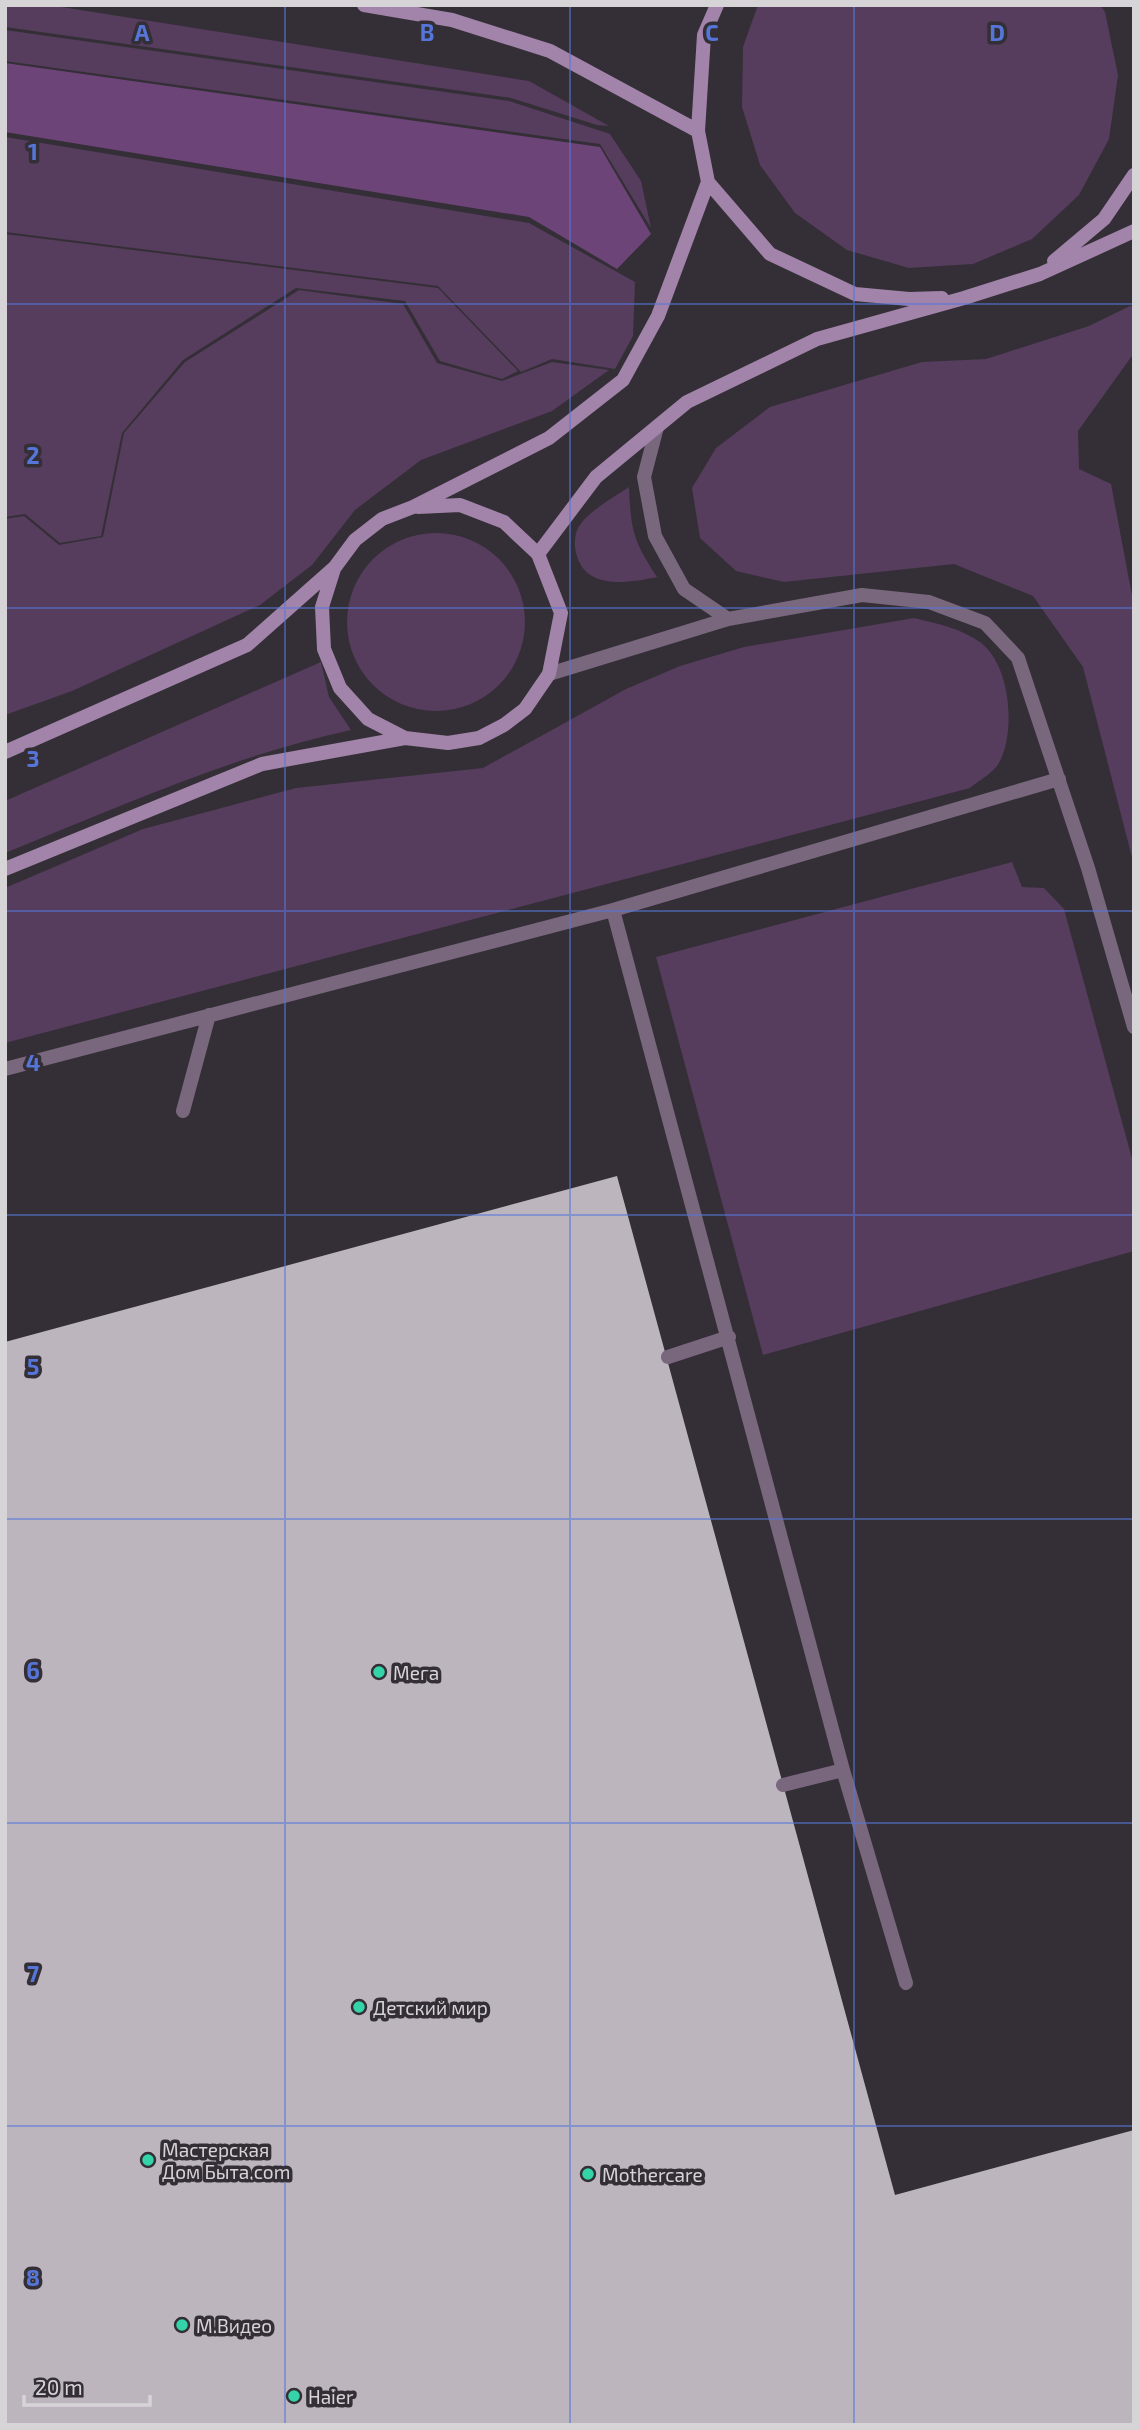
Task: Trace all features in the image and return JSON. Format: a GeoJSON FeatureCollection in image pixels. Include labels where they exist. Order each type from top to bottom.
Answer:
{"type":"FeatureCollection","features":[{"type":"Feature","properties":{"kind":"main road"},"geometry":{"type":"LineString","coordinates":[[364,5],[452,20],[550,51],[698,131]]}},
{"type":"Feature","properties":{"kind":"main road"},"geometry":{"type":"LineString","coordinates":[[717,5],[704,35],[698,131],[708,182],[770,254],[855,294],[909,299],[964,298]]}},
{"type":"Feature","properties":{"kind":"main road"},"geometry":{"type":"LineString","coordinates":[[1040,274],[1104,219],[1134,175]]}},
{"type":"Feature","properties":{"kind":"main road"},"geometry":{"type":"LineString","coordinates":[[5,752],[247,645],[335,567],[355,540],[382,519],[413,507],[549,438],[623,380],[658,316],[708,182]]}},
{"type":"Feature","properties":{"kind":"main road"},"geometry":{"type":"LineString","coordinates":[[538,554],[596,477],[687,402],[817,340],[1040,274],[1134,231]]}},
{"type":"Feature","properties":{"kind":"main road"},"geometry":{"type":"LineString","coordinates":[[5,869],[107,825],[262,764],[405,738],[448,743],[479,738],[504,725],[524,709],[549,674],[561,613],[538,554],[504,522],[460,505],[413,507]]}},
{"type":"Feature","properties":{"kind":"main road"},"geometry":{"type":"LineString","coordinates":[[335,567],[322,607],[324,649],[334,675],[340,688],[368,719],[405,738]]}},
{"type":"Feature","properties":{"kind":"lane"},"geometry":{"type":"LineString","coordinates":[[657,427],[644,477],[655,536],[684,589],[728,619]]}},
{"type":"Feature","properties":{"kind":"lane"},"geometry":{"type":"LineString","coordinates":[[549,674],[728,619],[862,595],[929,602],[985,623],[1018,658],[1088,867],[1134,1027]]}},
{"type":"Feature","properties":{"kind":"lane"},"geometry":{"type":"LineString","coordinates":[[5,1069],[613,910],[1059,779]]}},
{"type":"Feature","properties":{"kind":"lane"},"geometry":{"type":"LineString","coordinates":[[613,910],[844,1770],[906,1983]]}},
{"type":"Feature","properties":{"kind":"lane"},"geometry":{"type":"LineString","coordinates":[[183,1111],[209,1015]]}},
{"type":"Feature","properties":{"kind":"lane"},"geometry":{"type":"LineString","coordinates":[[668,1357],[729,1337]]}},
{"type":"Feature","properties":{"kind":"lane"},"geometry":{"type":"LineString","coordinates":[[783,1785],[844,1770]]}},
{"type":"Feature","properties":{"kind":"shaded area"},"geometry":{"type":"Polygon","coordinates":[[[5,5],[49,5],[529,81],[609,126],[597,125],[511,98],[5,27],[5,5]]]}},
{"type":"Feature","properties":{"kind":"shaded area"},"geometry":{"type":"Polygon","coordinates":[[[758,5],[1100,5],[1105,12],[1118,75],[1109,139],[1079,195],[1032,239],[973,264],[909,268],[847,250],[795,213],[760,165],[742,107],[743,47],[758,5]]]}},
{"type":"Feature","properties":{"kind":"shaded area"},"geometry":{"type":"Polygon","coordinates":[[[5,30],[509,101],[610,134],[641,181],[651,228],[600,144],[5,61],[5,30]]]}},
{"type":"Feature","properties":{"kind":"shaded area"},"geometry":{"type":"Polygon","coordinates":[[[5,63],[600,147],[651,234],[617,269],[529,217],[5,132],[5,63]]]}},
{"type":"Feature","properties":{"kind":"shaded area"},"geometry":{"type":"Polygon","coordinates":[[[5,137],[529,223],[635,282],[633,336],[615,369],[552,359],[521,372],[438,286],[5,232],[5,137]]]}},
{"type":"Feature","properties":{"kind":"shaded area"},"geometry":{"type":"Polygon","coordinates":[[[5,234],[438,288],[518,371],[502,379],[440,361],[405,301],[296,288],[183,360],[122,433],[101,536],[60,543],[25,514],[5,517],[5,234]]]}},
{"type":"Feature","properties":{"kind":"shaded area"},"geometry":{"type":"Polygon","coordinates":[[[299,290],[403,304],[437,363],[502,381],[552,362],[609,370],[552,411],[421,460],[355,510],[312,565],[260,605],[72,691],[5,715],[5,519],[24,516],[59,545],[103,537],[124,433],[185,362],[299,290]]]}},
{"type":"Feature","properties":{"kind":"shaded area"},"geometry":{"type":"Polygon","coordinates":[[[1130,306],[1134,307],[1134,353],[1078,431],[1079,469],[1111,484],[1134,606],[1134,865],[1083,667],[1033,596],[954,564],[784,582],[736,571],[700,538],[692,488],[716,448],[770,407],[922,362],[986,359],[1089,326],[1130,306]]]}},
{"type":"Feature","properties":{"kind":"shaded area"},"geometry":{"type":"Polygon","coordinates":[[[629,487],[635,535],[657,577],[610,582],[599,579],[582,567],[575,549],[577,531],[594,511],[629,487]]]}},
{"type":"Feature","properties":{"kind":"shaded area"},"geometry":{"type":"Polygon","coordinates":[[[436,533],[470,539],[499,559],[519,588],[525,622],[519,656],[499,685],[470,705],[436,711],[402,705],[373,685],[353,656],[347,622],[353,588],[373,559],[402,539],[436,533]]]}},
{"type":"Feature","properties":{"kind":"shaded area"},"geometry":{"type":"Polygon","coordinates":[[[914,618],[957,630],[980,642],[998,666],[1004,682],[1009,717],[1004,750],[996,767],[970,788],[5,1043],[5,888],[143,829],[296,788],[483,768],[626,689],[680,666],[744,647],[914,618]]]}},
{"type":"Feature","properties":{"kind":"shaded area"},"geometry":{"type":"Polygon","coordinates":[[[321,662],[329,697],[351,730],[219,768],[5,853],[5,801],[321,662]]]}},
{"type":"Feature","properties":{"kind":"shaded area"},"geometry":{"type":"Polygon","coordinates":[[[1012,862],[1022,887],[1044,888],[1064,909],[1134,1166],[1134,1251],[763,1355],[656,957],[1012,862]]]}},
{"type":"Feature","properties":{"kind":"building","name":"Мега"},"geometry":{"type":"Polygon","coordinates":[[[617,1176],[895,2195],[1134,2130],[1134,2425],[5,2425],[5,1342],[617,1176]]]}},
{"type":"Feature","properties":{"kind":"place","name":"Мега"},"geometry":{"type":"Point","coordinates":[379,1672]}},
{"type":"Feature","properties":{"kind":"place","name":"Детский мир"},"geometry":{"type":"Point","coordinates":[359,2007]}},
{"type":"Feature","properties":{"kind":"place","name":"Мастерская Дом Быта.com"},"geometry":{"type":"Point","coordinates":[148,2160]}},
{"type":"Feature","properties":{"kind":"place","name":"Mothercare"},"geometry":{"type":"Point","coordinates":[588,2174]}},
{"type":"Feature","properties":{"kind":"place","name":"М.Видео"},"geometry":{"type":"Point","coordinates":[182,2325]}},
{"type":"Feature","properties":{"kind":"place","name":"Haier"},"geometry":{"type":"Point","coordinates":[294,2396]}}]}
